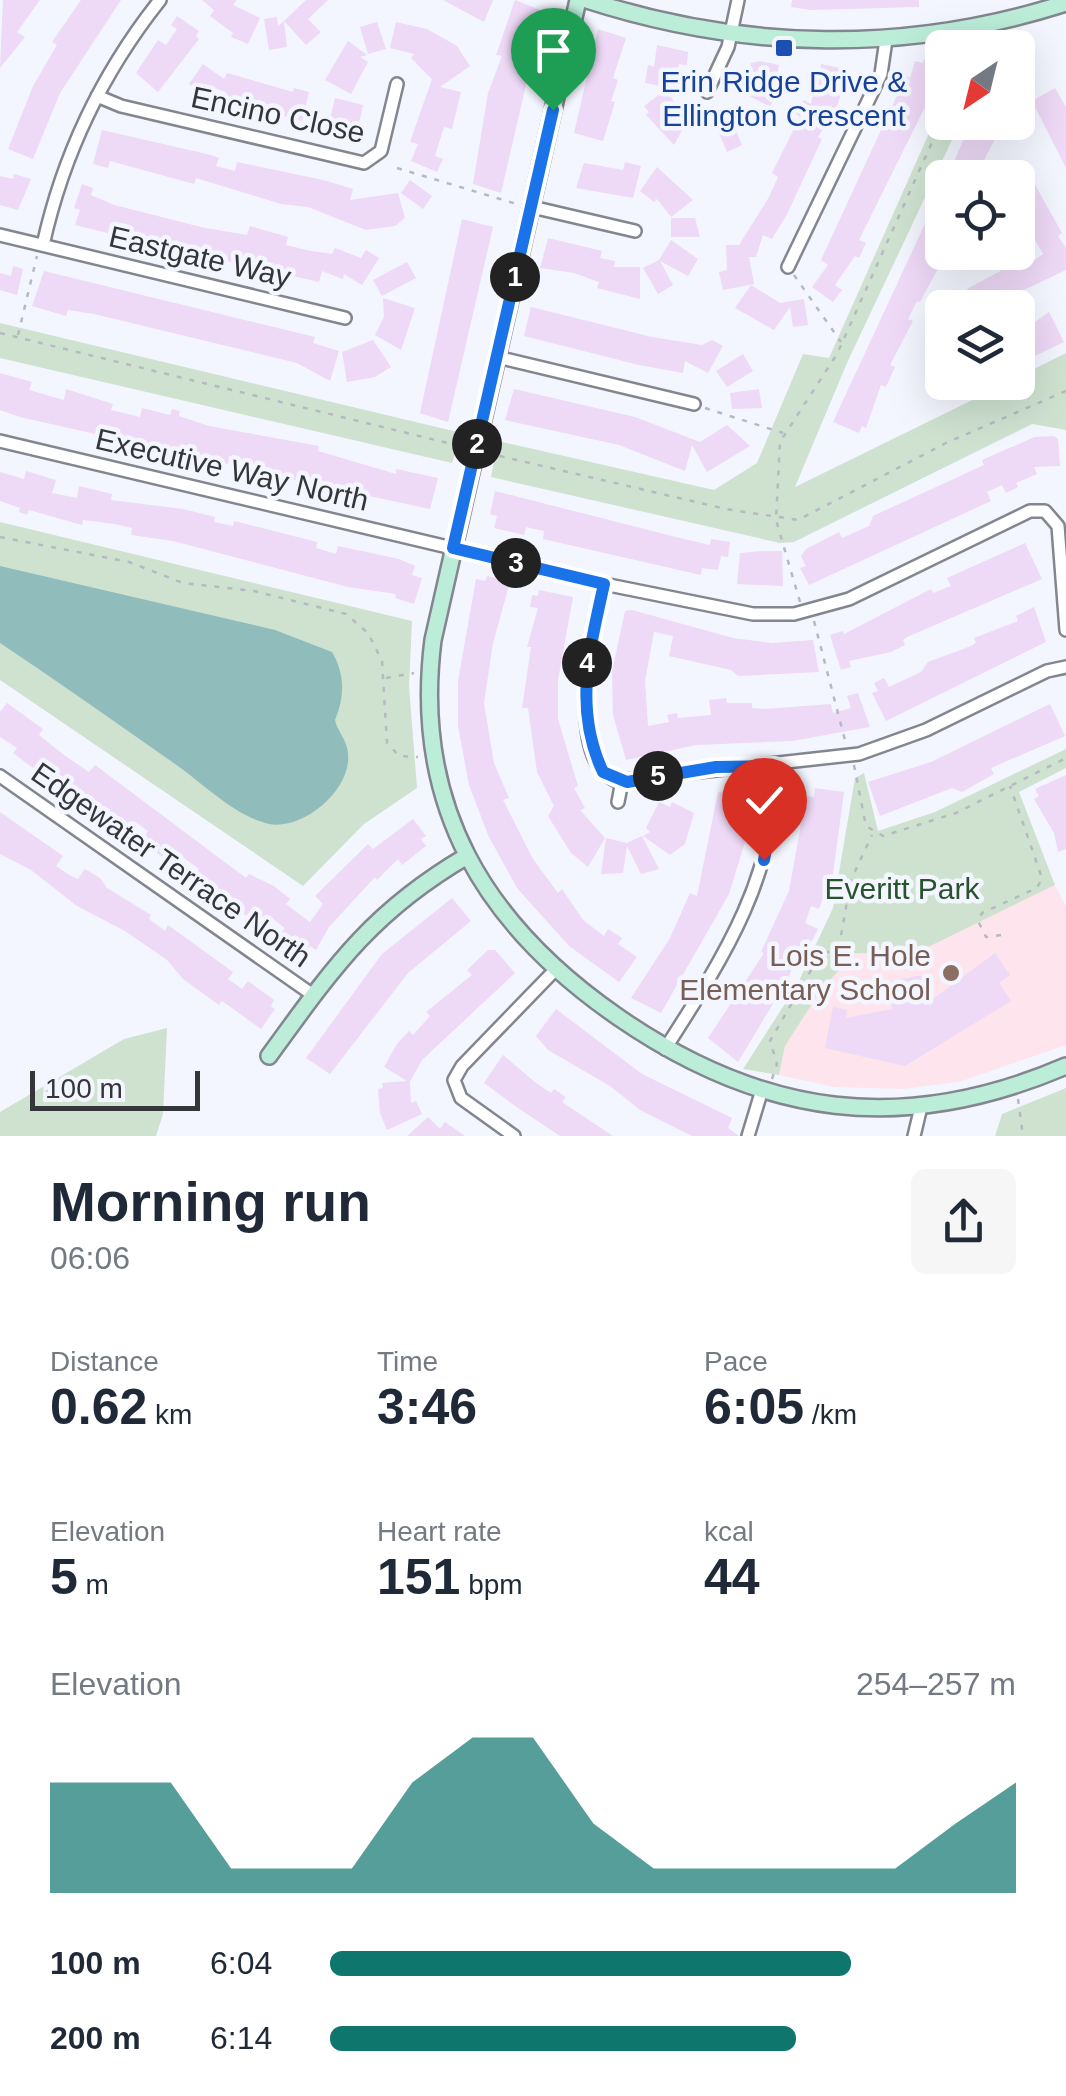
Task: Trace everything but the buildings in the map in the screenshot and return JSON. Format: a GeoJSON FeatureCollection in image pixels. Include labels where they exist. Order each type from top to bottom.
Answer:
{"type":"FeatureCollection","features":[{"type":"Feature","properties":{"kind":"street"},"geometry":{"type":"LineString","coordinates":[[41,249],[70,155],[97,96],[160,0]]}},
{"type":"Feature","properties":{"kind":"street"},"geometry":{"type":"LineString","coordinates":[[578,0],[434,640],[429,710],[440,782],[466,856],[499,908],[554,970],[665,1048],[704,1071],[761,1093],[824,1108],[920,1111],[1015,1089],[1066,1066]]}},
{"type":"Feature","properties":{"kind":"street"},"geometry":{"type":"LineString","coordinates":[[586,0],[732,35],[886,40],[952,31],[1066,3]]}},
{"type":"Feature","properties":{"kind":"street"},"geometry":{"type":"LineString","coordinates":[[707,92],[732,35],[738,0]]}},
{"type":"Feature","properties":{"kind":"street"},"geometry":{"type":"LineString","coordinates":[[788,267],[880,74],[886,40]]}},
{"type":"Feature","properties":{"kind":"street","name":"Encino Close"},"geometry":{"type":"LineString","coordinates":[[97,96],[116,105],[364,163],[374,160],[383,146],[397,84]]}},
{"type":"Feature","properties":{"kind":"street"},"geometry":{"type":"LineString","coordinates":[[532,207],[635,232]]}},
{"type":"Feature","properties":{"kind":"street","name":"Eastgate Way"},"geometry":{"type":"LineString","coordinates":[[0,236],[41,249],[345,318]]}},
{"type":"Feature","properties":{"kind":"street"},"geometry":{"type":"LineString","coordinates":[[496,357],[694,404]]}},
{"type":"Feature","properties":{"kind":"street","name":"Executive Way North"},"geometry":{"type":"LineString","coordinates":[[0,441],[734,612],[794,614],[849,600],[1030,511],[1040,510],[1050,513],[1058,526],[1066,630]]}},
{"type":"Feature","properties":{"kind":"street"},"geometry":{"type":"LineString","coordinates":[[604,584],[587,658],[586,707],[600,767],[606,776],[622,782],[716,767],[825,761],[883,747],[1047,672],[1066,667]]}},
{"type":"Feature","properties":{"kind":"street"},"geometry":{"type":"LineString","coordinates":[[665,1048],[732,943],[754,894],[772,826],[775,766]]}},
{"type":"Feature","properties":{"kind":"street","name":"Edgewater Terrace North"},"geometry":{"type":"LineString","coordinates":[[0,776],[313,995]]}},
{"type":"Feature","properties":{"kind":"street"},"geometry":{"type":"LineString","coordinates":[[618,802],[622,782]]}},
{"type":"Feature","properties":{"kind":"street"},"geometry":{"type":"LineString","coordinates":[[270,1056],[313,995],[384,911],[466,856]]}},
{"type":"Feature","properties":{"kind":"street"},"geometry":{"type":"LineString","coordinates":[[514,1136],[461,1098],[455,1076],[554,970]]}},
{"type":"Feature","properties":{"kind":"street"},"geometry":{"type":"LineString","coordinates":[[748,1136],[761,1093]]}},
{"type":"Feature","properties":{"kind":"street"},"geometry":{"type":"LineString","coordinates":[[914,1136],[920,1111]]}},
{"type":"Feature","properties":{"kind":"path"},"geometry":{"type":"LineString","coordinates":[[801,604],[776,520],[780,442],[842,343],[933,140]]}},
{"type":"Feature","properties":{"kind":"path"},"geometry":{"type":"LineString","coordinates":[[397,168],[466,192],[532,207]]}},
{"type":"Feature","properties":{"kind":"path"},"geometry":{"type":"LineString","coordinates":[[18,337],[41,249]]}},
{"type":"Feature","properties":{"kind":"path"},"geometry":{"type":"LineString","coordinates":[[800,284],[842,343]]}},
{"type":"Feature","properties":{"kind":"path"},"geometry":{"type":"LineString","coordinates":[[0,333],[776,520],[798,520],[946,443],[1066,391]]}},
{"type":"Feature","properties":{"kind":"path"},"geometry":{"type":"LineString","coordinates":[[694,404],[785,434]]}},
{"type":"Feature","properties":{"kind":"path"},"geometry":{"type":"LineString","coordinates":[[0,537],[129,562],[183,583],[254,591],[346,614],[374,642],[384,678],[387,744],[399,756],[418,757]]}},
{"type":"Feature","properties":{"kind":"path"},"geometry":{"type":"LineString","coordinates":[[814,619],[848,748]]}},
{"type":"Feature","properties":{"kind":"path"},"geometry":{"type":"LineString","coordinates":[[384,678],[414,673]]}},
{"type":"Feature","properties":{"kind":"path"},"geometry":{"type":"LineString","coordinates":[[854,764],[866,826],[873,834],[882,836],[944,818],[1066,758]]}},
{"type":"Feature","properties":{"kind":"path"},"geometry":{"type":"LineString","coordinates":[[1001,935],[986,937],[978,921],[982,913],[1036,888],[1042,878],[1009,785]]}},
{"type":"Feature","properties":{"kind":"path"},"geometry":{"type":"LineString","coordinates":[[772,1079],[777,1064],[771,1038],[814,966],[842,936],[851,880],[873,834]]}},
{"type":"Feature","properties":{"kind":"path"},"geometry":{"type":"LineString","coordinates":[[1018,1099],[1023,1136]]}},
{"type":"Feature","properties":{"kind":"shaded area"},"geometry":{"type":"Polygon","coordinates":[[[0,566],[275,630],[332,652],[342,686],[335,720],[346,744],[348,762],[336,791],[312,813],[283,824],[269,824],[233,808],[0,643],[0,566]]]}},
{"type":"Feature","properties":{"kind":"shaded area","name":"Lois E. Hole Elementary School"},"geometry":{"type":"Polygon","coordinates":[[[1055,885],[1066,907],[1066,1045],[959,1082],[902,1089],[834,1087],[779,1075],[785,1046],[819,993],[854,953],[914,954],[1055,885]]]}},
{"type":"Feature","properties":{"kind":"green space"},"geometry":{"type":"Polygon","coordinates":[[[926,140],[952,140],[943,160],[925,160],[925,197],[847,363],[795,487],[972,400],[1035,400],[1035,368],[1066,353],[1066,430],[1032,424],[794,542],[780,543],[491,477],[498,441],[714,490],[757,463],[803,354],[829,358],[926,140]]]}},
{"type":"Feature","properties":{"kind":"green space"},"geometry":{"type":"Polygon","coordinates":[[[0,323],[462,433],[452,463],[0,358],[0,323]]]}},
{"type":"Feature","properties":{"kind":"green space"},"geometry":{"type":"Polygon","coordinates":[[[0,522],[412,621],[409,686],[417,788],[364,824],[303,886],[0,680],[0,522]]]}},
{"type":"Feature","properties":{"kind":"green space","name":"Everitt Park"},"geometry":{"type":"Polygon","coordinates":[[[1066,749],[1066,768],[1019,792],[1055,885],[914,954],[854,953],[819,993],[785,1046],[779,1075],[743,1069],[797,985],[833,908],[855,778],[864,773],[878,831],[935,812],[1066,749]]]}},
{"type":"Feature","properties":{"kind":"green space"},"geometry":{"type":"Polygon","coordinates":[[[167,1028],[163,1114],[156,1136],[0,1136],[0,1112],[124,1039],[167,1028]]]}},
{"type":"Feature","properties":{"kind":"green space"},"geometry":{"type":"Polygon","coordinates":[[[1066,1088],[1066,1136],[995,1136],[1002,1114],[1066,1088]]]}},
{"type":"Feature","properties":{"kind":"place","name":"Erin Ridge Drive & Ellington Crescent"},"geometry":{"type":"Point","coordinates":[784,48]}},
{"type":"Feature","properties":{"kind":"place","name":"Lois E. Hole Elementary School"},"geometry":{"type":"Point","coordinates":[951,973]}},
{"type":"Feature","properties":{"kind":"route"},"geometry":{"type":"LineString","coordinates":[[553,110],[453,548],[604,584],[585,681],[590,736],[600,767],[606,776],[627,782],[734,765],[775,766],[772,826],[764,860]]}}]}
